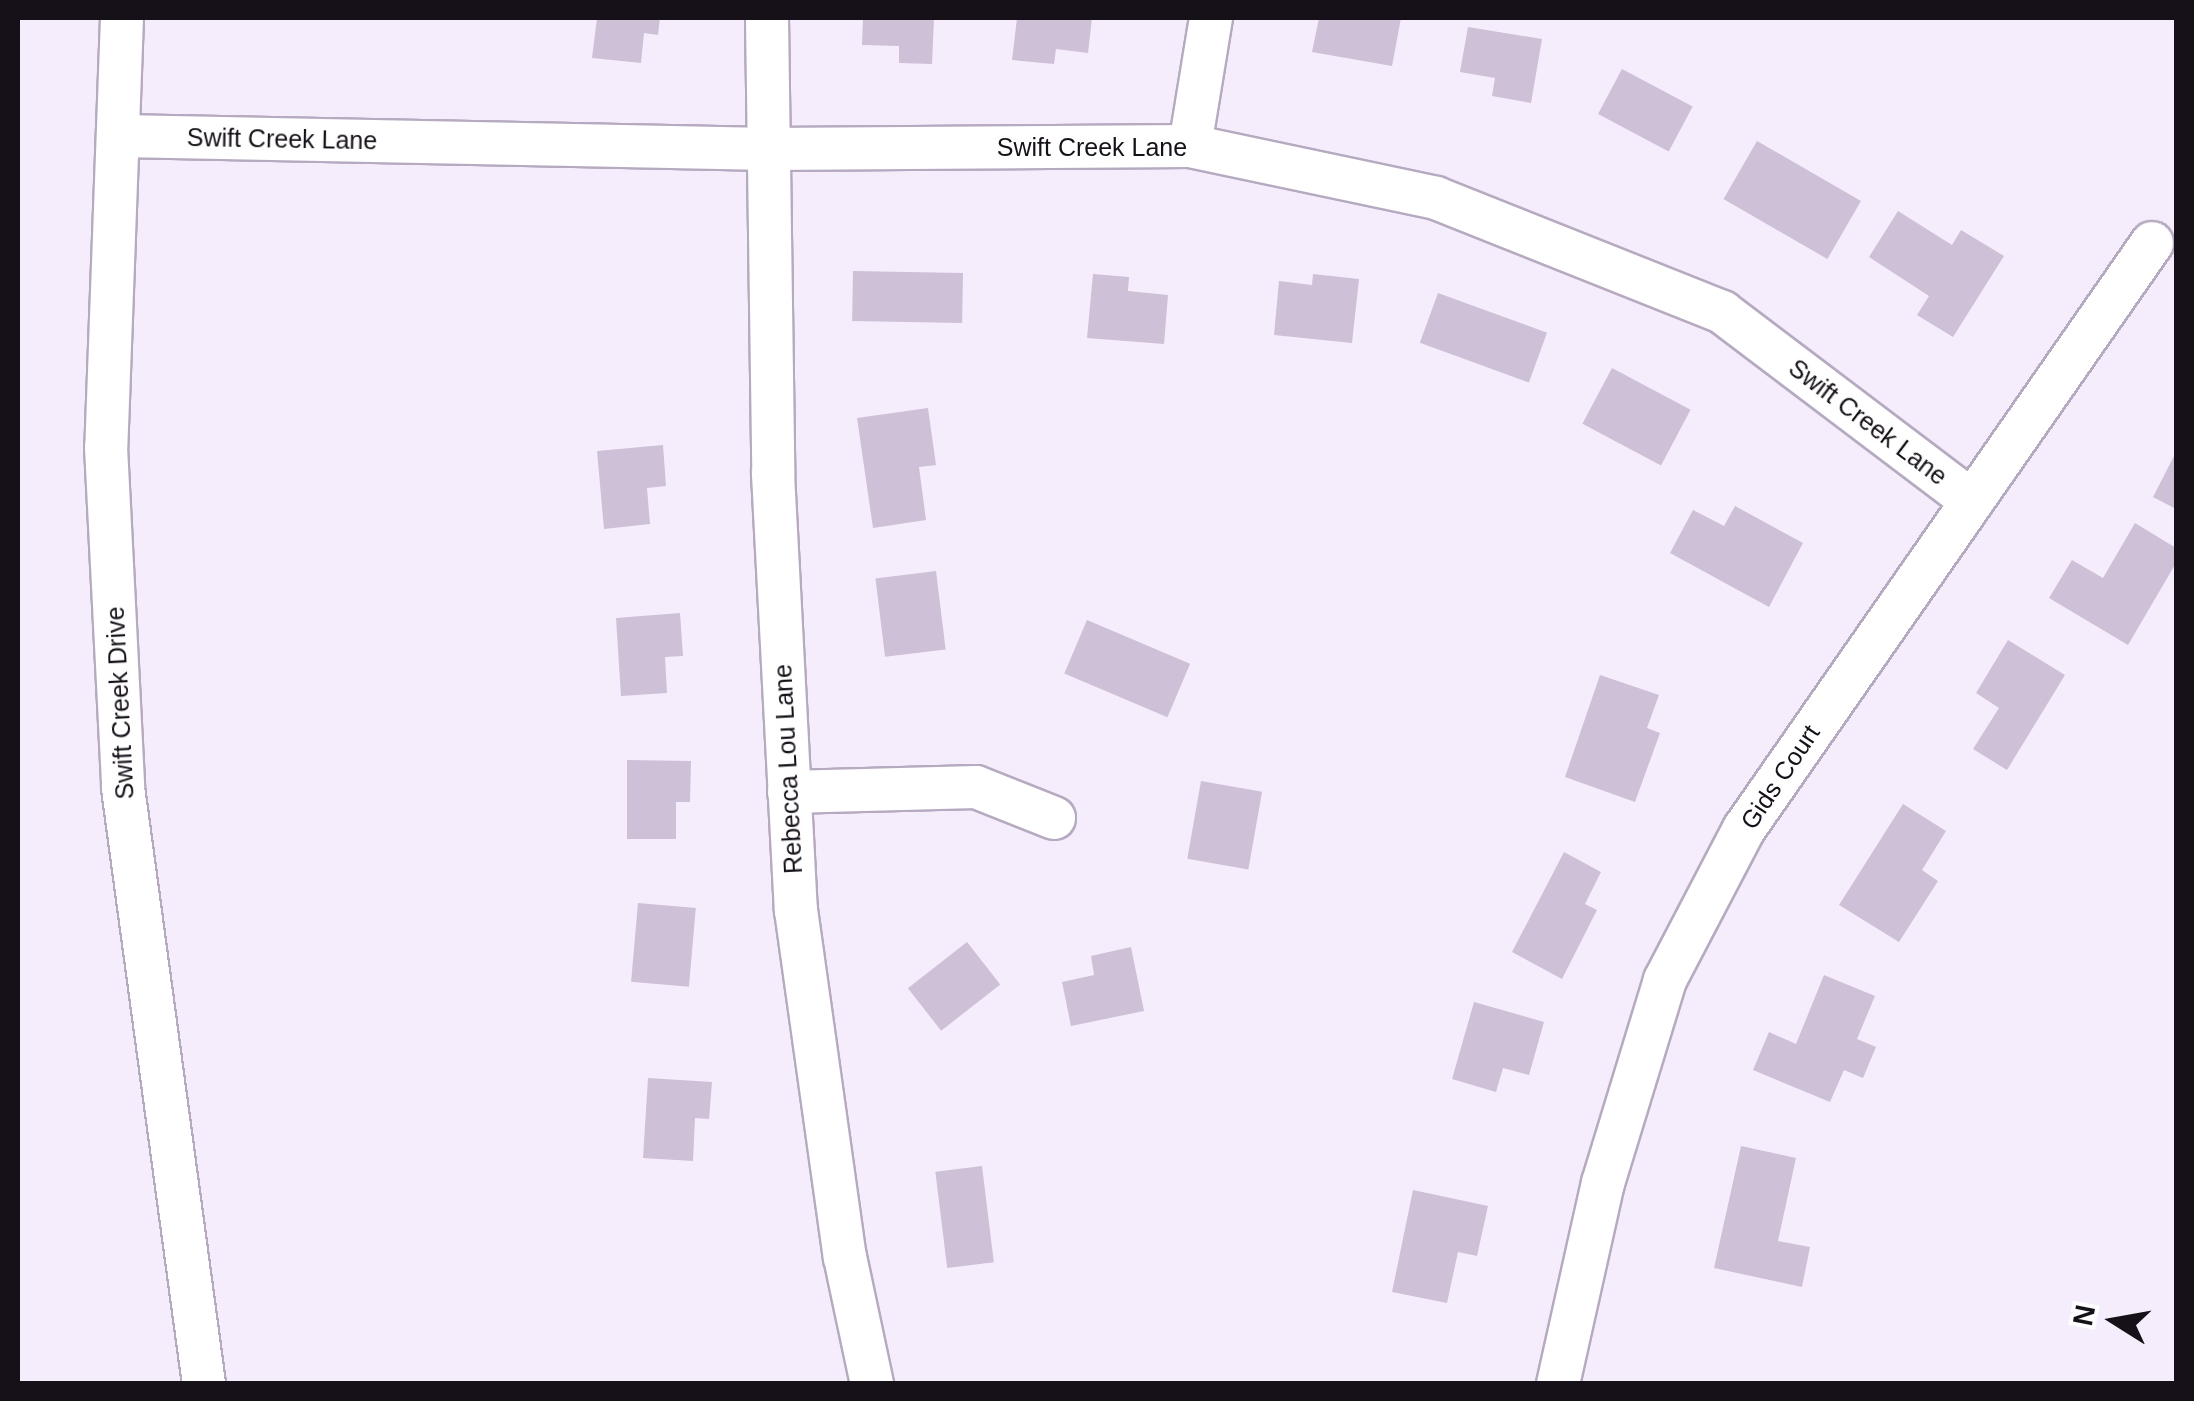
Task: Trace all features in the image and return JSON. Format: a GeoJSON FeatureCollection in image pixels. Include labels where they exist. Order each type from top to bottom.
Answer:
{"type":"FeatureCollection","features":[{"type":"Feature","properties":{"kind":"street","name":"Swift Creek Drive"},"geometry":{"type":"LineString","coordinates":[[122,18],[121,136],[106,447],[123,788],[204,1384]]}},
{"type":"Feature","properties":{"kind":"street","name":"Rebecca Lou Lane"},"geometry":{"type":"LineString","coordinates":[[767,18],[789,792],[796,910],[844,1257],[872,1384]]}},
{"type":"Feature","properties":{"kind":"street"},"geometry":{"type":"LineString","coordinates":[[1190,146],[1212,18]]}},
{"type":"Feature","properties":{"kind":"street","name":"Swift Creek Lane"},"geometry":{"type":"LineString","coordinates":[[121,136],[769,149],[1190,146],[1436,198],[1722,312],[1972,501]]}},
{"type":"Feature","properties":{"kind":"street","name":"Gids Court"},"geometry":{"type":"LineString","coordinates":[[1558,1384],[1603,1182],[1665,980],[1744,829],[2152,243]]}},
{"type":"Feature","properties":{"kind":"street"},"geometry":{"type":"LineString","coordinates":[[789,792],[976,788],[1054,818]]}},
{"type":"Feature","properties":{"kind":"building"},"geometry":{"type":"Polygon","coordinates":[[[597,18],[660,18],[658,35],[644,33],[641,63],[592,58],[597,18]]]}},
{"type":"Feature","properties":{"kind":"building"},"geometry":{"type":"Polygon","coordinates":[[[863,18],[934,18],[932,64],[899,63],[899,46],[862,45],[863,18]]]}},
{"type":"Feature","properties":{"kind":"building"},"geometry":{"type":"Polygon","coordinates":[[[1017,18],[1092,18],[1088,53],[1056,49],[1054,64],[1012,60],[1017,18]]]}},
{"type":"Feature","properties":{"kind":"building"},"geometry":{"type":"Polygon","coordinates":[[[1319,18],[1401,18],[1392,66],[1312,52],[1319,18]]]}},
{"type":"Feature","properties":{"kind":"building"},"geometry":{"type":"Polygon","coordinates":[[[1468,27],[1542,39],[1531,103],[1492,96],[1495,78],[1460,72],[1468,27]]]}},
{"type":"Feature","properties":{"kind":"building"},"geometry":{"type":"Polygon","coordinates":[[[1622,69],[1693,107],[1669,152],[1598,114],[1622,69]]]}},
{"type":"Feature","properties":{"kind":"building"},"geometry":{"type":"Polygon","coordinates":[[[1757,141],[1861,201],[1827,259],[1724,199],[1757,141]]]}},
{"type":"Feature","properties":{"kind":"building"},"geometry":{"type":"Polygon","coordinates":[[[1898,211],[1952,245],[1961,230],[2004,256],[1953,337],[1917,315],[1929,296],[1869,257],[1898,211]]]}},
{"type":"Feature","properties":{"kind":"building"},"geometry":{"type":"Polygon","coordinates":[[[853,271],[963,273],[962,323],[852,321],[853,271]]]}},
{"type":"Feature","properties":{"kind":"building"},"geometry":{"type":"Polygon","coordinates":[[[1093,274],[1129,277],[1128,291],[1168,295],[1164,344],[1087,338],[1093,274]]]}},
{"type":"Feature","properties":{"kind":"building"},"geometry":{"type":"Polygon","coordinates":[[[1313,274],[1359,279],[1352,343],[1274,335],[1279,281],[1312,285],[1313,274]]]}},
{"type":"Feature","properties":{"kind":"building"},"geometry":{"type":"Polygon","coordinates":[[[1438,293],[1547,333],[1529,382],[1420,343],[1438,293]]]}},
{"type":"Feature","properties":{"kind":"building"},"geometry":{"type":"Polygon","coordinates":[[[1612,368],[1691,410],[1661,465],[1582,424],[1612,368]]]}},
{"type":"Feature","properties":{"kind":"building"},"geometry":{"type":"Polygon","coordinates":[[[928,408],[936,465],[919,467],[926,520],[873,528],[857,418],[928,408]]]}},
{"type":"Feature","properties":{"kind":"building"},"geometry":{"type":"Polygon","coordinates":[[[663,445],[666,486],[647,488],[650,524],[604,529],[597,451],[663,445]]]}},
{"type":"Feature","properties":{"kind":"building"},"geometry":{"type":"Polygon","coordinates":[[[2176,452],[2176,509],[2153,497],[2176,452]]]}},
{"type":"Feature","properties":{"kind":"building"},"geometry":{"type":"Polygon","coordinates":[[[1735,506],[1803,543],[1769,607],[1670,553],[1693,510],[1724,526],[1735,506]]]}},
{"type":"Feature","properties":{"kind":"building"},"geometry":{"type":"Polygon","coordinates":[[[2135,523],[2176,548],[2176,563],[2128,645],[2049,598],[2072,560],[2103,578],[2135,523]]]}},
{"type":"Feature","properties":{"kind":"building"},"geometry":{"type":"Polygon","coordinates":[[[936,571],[946,649],[885,657],[875,578],[936,571]]]}},
{"type":"Feature","properties":{"kind":"building"},"geometry":{"type":"Polygon","coordinates":[[[680,613],[683,656],[665,657],[667,693],[621,696],[616,618],[680,613]]]}},
{"type":"Feature","properties":{"kind":"building"},"geometry":{"type":"Polygon","coordinates":[[[1087,620],[1190,664],[1167,717],[1064,673],[1087,620]]]}},
{"type":"Feature","properties":{"kind":"building"},"geometry":{"type":"Polygon","coordinates":[[[2008,640],[2065,675],[2007,770],[1973,749],[1999,708],[1976,693],[2008,640]]]}},
{"type":"Feature","properties":{"kind":"building"},"geometry":{"type":"Polygon","coordinates":[[[1600,675],[1659,695],[1647,728],[1660,733],[1635,802],[1565,777],[1600,675]]]}},
{"type":"Feature","properties":{"kind":"building"},"geometry":{"type":"Polygon","coordinates":[[[627,760],[691,761],[690,802],[676,802],[676,839],[627,839],[627,760]]]}},
{"type":"Feature","properties":{"kind":"building"},"geometry":{"type":"Polygon","coordinates":[[[1201,781],[1262,792],[1248,870],[1187,859],[1201,781]]]}},
{"type":"Feature","properties":{"kind":"building"},"geometry":{"type":"Polygon","coordinates":[[[1903,804],[1946,831],[1922,870],[1938,881],[1899,942],[1839,905],[1903,804]]]}},
{"type":"Feature","properties":{"kind":"building"},"geometry":{"type":"Polygon","coordinates":[[[1564,852],[1601,872],[1585,904],[1597,910],[1562,979],[1512,952],[1564,852]]]}},
{"type":"Feature","properties":{"kind":"building"},"geometry":{"type":"Polygon","coordinates":[[[638,903],[696,908],[689,987],[631,982],[638,903]]]}},
{"type":"Feature","properties":{"kind":"building"},"geometry":{"type":"Polygon","coordinates":[[[967,942],[1000,985],[941,1031],[908,988],[967,942]]]}},
{"type":"Feature","properties":{"kind":"building"},"geometry":{"type":"Polygon","coordinates":[[[1131,947],[1144,1011],[1071,1026],[1062,982],[1094,975],[1091,956],[1131,947]]]}},
{"type":"Feature","properties":{"kind":"building"},"geometry":{"type":"Polygon","coordinates":[[[1824,975],[1875,996],[1857,1039],[1876,1047],[1863,1078],[1844,1070],[1830,1102],[1753,1070],[1769,1032],[1796,1044],[1824,975]]]}},
{"type":"Feature","properties":{"kind":"building"},"geometry":{"type":"Polygon","coordinates":[[[1474,1002],[1544,1022],[1529,1075],[1503,1068],[1496,1092],[1452,1079],[1474,1002]]]}},
{"type":"Feature","properties":{"kind":"building"},"geometry":{"type":"Polygon","coordinates":[[[648,1078],[712,1082],[709,1119],[695,1118],[693,1161],[643,1158],[648,1078]]]}},
{"type":"Feature","properties":{"kind":"building"},"geometry":{"type":"Polygon","coordinates":[[[1741,1146],[1796,1158],[1778,1241],[1810,1247],[1802,1287],[1714,1268],[1741,1146]]]}},
{"type":"Feature","properties":{"kind":"building"},"geometry":{"type":"Polygon","coordinates":[[[982,1166],[994,1262],[947,1268],[935,1172],[982,1166]]]}},
{"type":"Feature","properties":{"kind":"building"},"geometry":{"type":"Polygon","coordinates":[[[1413,1190],[1488,1206],[1477,1256],[1458,1252],[1447,1303],[1392,1292],[1413,1190]]]}}]}
